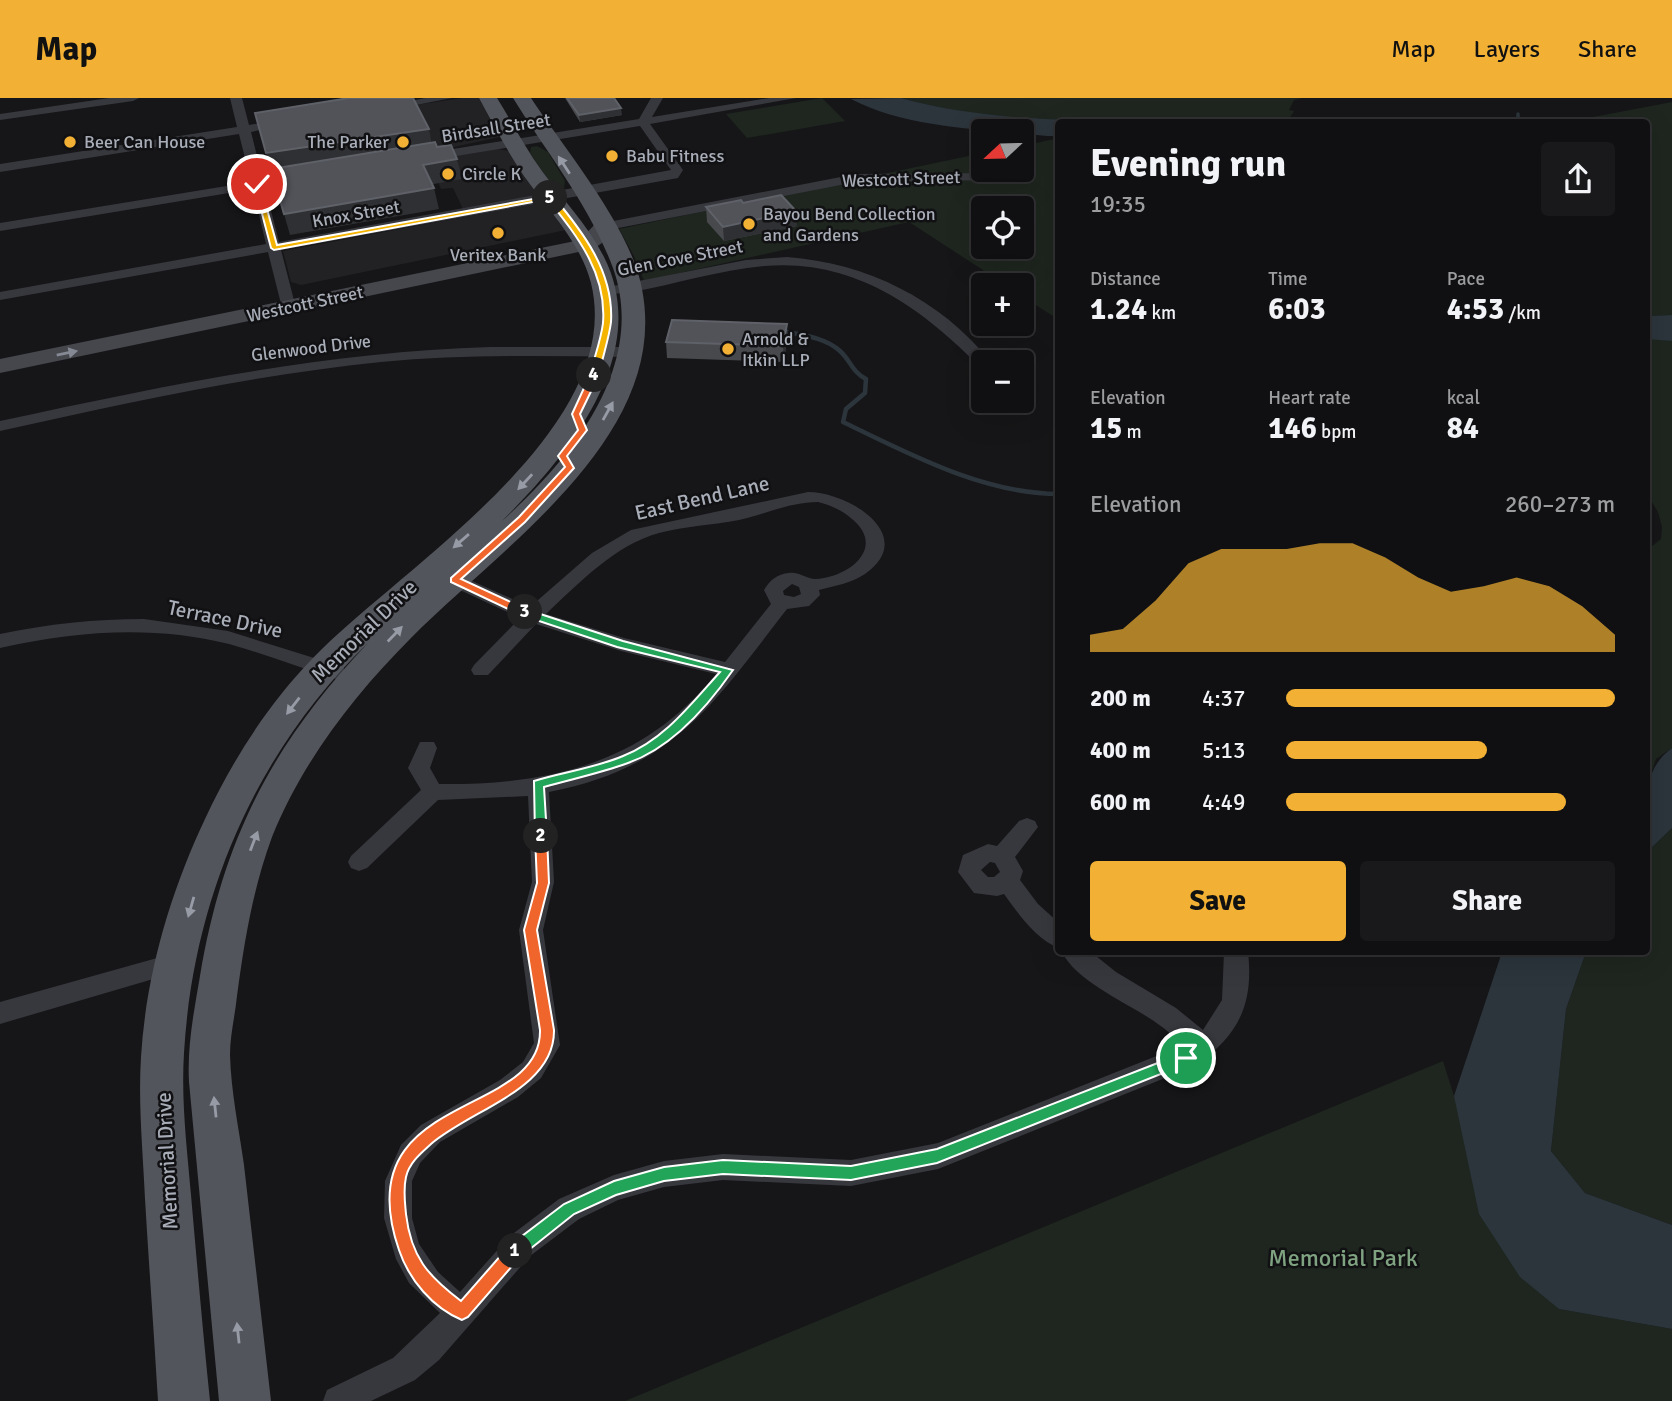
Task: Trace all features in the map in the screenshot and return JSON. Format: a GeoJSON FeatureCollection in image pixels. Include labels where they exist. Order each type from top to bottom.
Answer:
{"type":"FeatureCollection","features":[{"type":"Feature","properties":{"kind":"main road","name":"Memorial Drive"},"geometry":{"type":"LineString","coordinates":[[440,575],[522,520],[570,468],[600,425],[618,391],[631,352],[635,321],[631,288],[623,264],[553,197],[513,142],[488,98]]}},
{"type":"Feature","properties":{"kind":"main road","name":"Memorial Drive"},"geometry":{"type":"LineString","coordinates":[[184,1401],[162,1116],[164,1038],[175,963],[214,839],[249,770],[286,714],[400,628],[440,575],[526,481],[576,414],[590,388],[602,351],[607,322],[604,291],[582,191],[522,98]]}},
{"type":"Feature","properties":{"kind":"main road","name":"Westcott Street"},"geometry":{"type":"LineString","coordinates":[[0,350],[287,300],[590,235]]}},
{"type":"Feature","properties":{"kind":"main road","name":"Westcott Street"},"geometry":{"type":"LineString","coordinates":[[0,366],[287,300]]}},
{"type":"Feature","properties":{"kind":"main road"},"geometry":{"type":"LineString","coordinates":[[570,468],[563,456],[582,430],[576,414]]}},
{"type":"Feature","properties":{"kind":"main road","name":"Memorial Drive"},"geometry":{"type":"LineString","coordinates":[[245,1401],[209,1052],[223,954],[236,893],[254,836],[339,673]]}},
{"type":"Feature","properties":{"kind":"main road"},"geometry":{"type":"LineString","coordinates":[[249,770],[285,773]]}},
{"type":"Feature","properties":{"kind":"main road"},"geometry":{"type":"LineString","coordinates":[[175,963],[189,965],[198,975],[192,1031],[209,1052]]}},
{"type":"Feature","properties":{"kind":"street"},"geometry":{"type":"LineString","coordinates":[[0,117],[127,98]]}},
{"type":"Feature","properties":{"kind":"street"},"geometry":{"type":"LineString","coordinates":[[236,98],[287,300]]}},
{"type":"Feature","properties":{"kind":"street"},"geometry":{"type":"LineString","coordinates":[[379,108],[446,98]]}},
{"type":"Feature","properties":{"kind":"street"},"geometry":{"type":"LineString","coordinates":[[643,122],[657,98]]}},
{"type":"Feature","properties":{"kind":"street","name":"Birdsall Street"},"geometry":{"type":"LineString","coordinates":[[416,158],[790,98]]}},
{"type":"Feature","properties":{"kind":"street"},"geometry":{"type":"LineString","coordinates":[[0,167],[298,121]]}},
{"type":"Feature","properties":{"kind":"street","name":"Knox Street"},"geometry":{"type":"LineString","coordinates":[[0,296],[676,173],[677,170],[643,122]]}},
{"type":"Feature","properties":{"kind":"street"},"geometry":{"type":"LineString","coordinates":[[0,227],[312,176]]}},
{"type":"Feature","properties":{"kind":"street","name":"Westcott Street"},"geometry":{"type":"LineString","coordinates":[[590,235],[856,178],[971,177]]}},
{"type":"Feature","properties":{"kind":"street","name":"Glen Cove Street"},"geometry":{"type":"LineString","coordinates":[[604,291],[763,262],[814,263],[852,274],[911,300],[936,316],[971,350]]}},
{"type":"Feature","properties":{"kind":"street","name":"Glenwood Drive"},"geometry":{"type":"LineString","coordinates":[[0,426],[211,381],[351,361],[495,351],[631,352]]}},
{"type":"Feature","properties":{"kind":"street","name":"East Bend Lane"},"geometry":{"type":"LineString","coordinates":[[481,670],[607,550],[635,535],[696,519],[728,516],[797,498],[818,497],[839,502],[855,511],[877,537],[876,548],[860,569],[810,586],[811,595],[804,601],[782,602],[728,670]]}},
{"type":"Feature","properties":{"kind":"street"},"geometry":{"type":"LineString","coordinates":[[359,862],[433,792],[467,793],[538,785],[627,760],[676,728],[728,670],[621,644],[535,617],[440,575]]}},
{"type":"Feature","properties":{"kind":"street","name":"Terrace Drive"},"geometry":{"type":"LineString","coordinates":[[0,641],[67,631],[150,626],[192,630],[251,643],[339,673]]}},
{"type":"Feature","properties":{"kind":"street"},"geometry":{"type":"LineString","coordinates":[[427,748],[419,768],[433,792]]}},
{"type":"Feature","properties":{"kind":"street"},"geometry":{"type":"LineString","coordinates":[[462,1312],[428,1286],[409,1257],[401,1233],[396,1191],[399,1172],[412,1151],[447,1121],[522,1080],[542,1059],[547,1045],[531,930],[543,883],[538,785]]}},
{"type":"Feature","properties":{"kind":"street"},"geometry":{"type":"LineString","coordinates":[[1002,856],[1027,827]]}},
{"type":"Feature","properties":{"kind":"street"},"geometry":{"type":"LineString","coordinates":[[988,853],[1002,856],[1012,870],[1008,881],[990,887],[976,882],[969,872],[975,856],[988,853]]}},
{"type":"Feature","properties":{"kind":"street"},"geometry":{"type":"LineString","coordinates":[[1008,881],[1030,911],[1055,934]]}},
{"type":"Feature","properties":{"kind":"street"},"geometry":{"type":"LineString","coordinates":[[1078,955],[1107,979],[1167,1016],[1204,1047]]}},
{"type":"Feature","properties":{"kind":"street"},"geometry":{"type":"LineString","coordinates":[[338,1401],[404,1369],[462,1312],[520,1246],[569,1209],[614,1188],[664,1174],[723,1167],[851,1173],[937,1156],[1186,1058],[1204,1047],[1223,1026],[1234,1003],[1240,979],[1236,955]]}},
{"type":"Feature","properties":{"kind":"street"},"geometry":{"type":"LineString","coordinates":[[0,1013],[175,963]]}},
{"type":"Feature","properties":{"kind":"shaded area"},"geometry":{"type":"Polygon","coordinates":[[[479,98],[499,137],[436,151],[415,105],[479,98]]]}},
{"type":"Feature","properties":{"kind":"shaded area"},"geometry":{"type":"Polygon","coordinates":[[[901,98],[975,113],[1055,120],[1055,136],[1034,135],[1034,119],[971,119],[971,129],[922,122],[873,109],[851,99],[901,98]]]}},
{"type":"Feature","properties":{"kind":"shaded area"},"geometry":{"type":"Polygon","coordinates":[[[498,149],[509,151],[537,193],[535,196],[463,209],[453,188],[441,189],[428,160],[498,149]]]}},
{"type":"Feature","properties":{"kind":"shaded area"},"geometry":{"type":"Polygon","coordinates":[[[546,203],[566,230],[301,285],[291,282],[283,251],[546,203]]]}},
{"type":"Feature","properties":{"kind":"shaded area"},"geometry":{"type":"Polygon","coordinates":[[[1672,315],[1672,341],[1650,339],[1650,316],[1672,315]]]}},
{"type":"Feature","properties":{"kind":"shaded area"},"geometry":{"type":"Polygon","coordinates":[[[1672,748],[1672,828],[1650,849],[1650,779],[1661,758],[1672,748]]]}},
{"type":"Feature","properties":{"kind":"shaded area"},"geometry":{"type":"Polygon","coordinates":[[[1501,955],[1585,955],[1566,1009],[1551,1151],[1585,1193],[1672,1225],[1672,1329],[1559,1309],[1520,1277],[1479,1214],[1454,1096],[1501,955]]]}},
{"type":"Feature","properties":{"kind":"green space"},"geometry":{"type":"Polygon","coordinates":[[[822,98],[845,121],[747,138],[726,114],[822,98]]]}},
{"type":"Feature","properties":{"kind":"green space"},"geometry":{"type":"Polygon","coordinates":[[[901,98],[1302,98],[1294,100],[1289,110],[1294,111],[1289,119],[1055,119],[1055,121],[996,117],[901,98]]]}},
{"type":"Feature","properties":{"kind":"green space"},"geometry":{"type":"Polygon","coordinates":[[[1672,102],[1672,315],[1650,316],[1650,119],[1583,119],[1672,102]]]}},
{"type":"Feature","properties":{"kind":"green space"},"geometry":{"type":"Polygon","coordinates":[[[1055,139],[1055,317],[1034,304],[1034,273],[988,273],[909,222],[644,281],[619,229],[971,156],[971,182],[1034,182],[1034,143],[1055,139]]]}},
{"type":"Feature","properties":{"kind":"green space"},"geometry":{"type":"Polygon","coordinates":[[[537,146],[548,152],[565,181],[564,188],[550,183],[530,153],[531,147],[537,146]]]}},
{"type":"Feature","properties":{"kind":"green space"},"geometry":{"type":"Polygon","coordinates":[[[1672,331],[1663,340],[1672,341],[1672,748],[1656,759],[1650,777],[1650,548],[1661,539],[1662,527],[1658,512],[1650,499],[1650,332],[1672,331]]]}},
{"type":"Feature","properties":{"kind":"green space"},"geometry":{"type":"Polygon","coordinates":[[[1672,828],[1672,1225],[1585,1193],[1551,1151],[1566,1009],[1585,955],[1650,955],[1650,849],[1672,828]]]}},
{"type":"Feature","properties":{"kind":"green space","name":"Memorial Park"},"geometry":{"type":"Polygon","coordinates":[[[1443,1061],[1454,1096],[1559,1309],[1672,1329],[1672,1401],[625,1401],[1443,1061]]]}},
{"type":"Feature","properties":{"kind":"building"},"geometry":{"type":"Polygon","coordinates":[[[349,98],[413,98],[429,129],[266,153],[255,113],[349,98]]]}},
{"type":"Feature","properties":{"kind":"building"},"geometry":{"type":"Polygon","coordinates":[[[567,98],[614,98],[621,108],[579,115],[567,98]]]}},
{"type":"Feature","properties":{"kind":"building"},"geometry":{"type":"Polygon","coordinates":[[[435,142],[437,147],[451,145],[457,159],[423,165],[434,188],[284,214],[271,169],[435,142]]]}},
{"type":"Feature","properties":{"kind":"building"},"geometry":{"type":"Polygon","coordinates":[[[781,195],[796,211],[723,227],[706,207],[741,200],[743,203],[781,195]]]}},
{"type":"Feature","properties":{"kind":"building"},"geometry":{"type":"Polygon","coordinates":[[[672,320],[787,324],[783,346],[666,342],[672,320]]]}},
{"type":"Feature","properties":{"kind":"waterway"},"geometry":{"type":"LineString","coordinates":[[1518,114],[1518,119]]}},
{"type":"Feature","properties":{"kind":"waterway"},"geometry":{"type":"LineString","coordinates":[[782,331],[812,337],[834,346],[866,379],[865,393],[846,409],[843,422],[921,459],[975,480],[1031,492],[1055,494]]}},
{"type":"Feature","properties":{"kind":"place","name":"Beer Can House"},"geometry":{"type":"Point","coordinates":[70,142]}},
{"type":"Feature","properties":{"kind":"place","name":"The Parker"},"geometry":{"type":"Point","coordinates":[403,142]}},
{"type":"Feature","properties":{"kind":"place","name":"Babu Fitness"},"geometry":{"type":"Point","coordinates":[612,156]}},
{"type":"Feature","properties":{"kind":"place","name":"Circle K"},"geometry":{"type":"Point","coordinates":[448,174]}},
{"type":"Feature","properties":{"kind":"place","name":"Bayou Bend Collection and Gardens"},"geometry":{"type":"Point","coordinates":[749,224]}},
{"type":"Feature","properties":{"kind":"place","name":"Veritex Bank"},"geometry":{"type":"Point","coordinates":[498,233]}},
{"type":"Feature","properties":{"kind":"place","name":"Arnold & Itkin LLP"},"geometry":{"type":"Point","coordinates":[728,349]}},
{"type":"Feature","properties":{"kind":"route"},"geometry":{"type":"LineString","coordinates":[[257,184],[274,248],[553,197],[576,227],[598,269],[606,306],[607,322],[602,351],[590,388],[576,414],[582,430],[563,456],[570,468],[553,488],[522,520],[454,580],[535,617],[621,644],[684,657],[728,670],[705,699],[676,728],[652,746],[627,760],[538,785],[543,883],[531,930],[547,1045],[542,1059],[522,1080],[447,1121],[412,1151],[399,1172],[396,1191],[401,1233],[409,1257],[428,1286],[462,1312],[520,1246],[569,1209],[614,1188],[664,1174],[723,1167],[851,1173],[937,1156],[1186,1058]]}}]}
